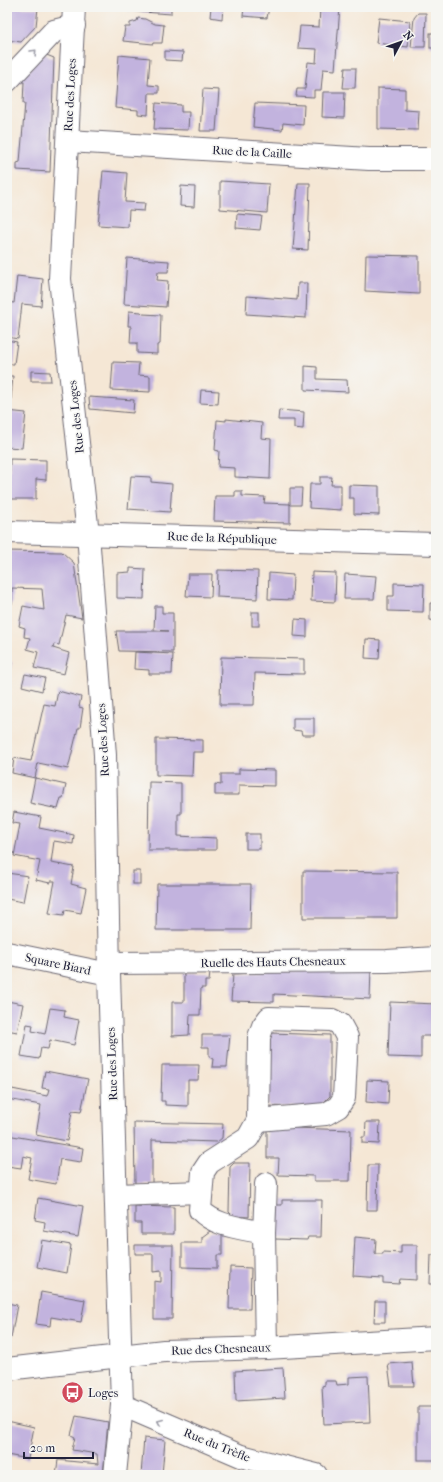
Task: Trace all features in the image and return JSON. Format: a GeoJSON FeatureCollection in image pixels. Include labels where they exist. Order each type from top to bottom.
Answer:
{"type":"FeatureCollection","features":[{"type":"Feature","properties":{"kind":"street"},"geometry":{"type":"LineString","coordinates":[[7,81],[54,31],[74,16]]}},
{"type":"Feature","properties":{"kind":"street","name":"Rue des Loges"},"geometry":{"type":"LineString","coordinates":[[74,16],[60,279],[88,534],[105,755],[122,1405],[115,1475]]}},
{"type":"Feature","properties":{"kind":"street","name":"Rue de la Caille"},"geometry":{"type":"LineString","coordinates":[[68,141],[369,159],[436,159]]}},
{"type":"Feature","properties":{"kind":"street","name":"Rue de la République"},"geometry":{"type":"LineString","coordinates":[[7,532],[436,544]]}},
{"type":"Feature","properties":{"kind":"street","name":"Square Biard"},"geometry":{"type":"LineString","coordinates":[[7,953],[110,969]]}},
{"type":"Feature","properties":{"kind":"street","name":"Ruelle des Hauts Chesneaux"},"geometry":{"type":"LineString","coordinates":[[110,969],[386,961],[436,958]]}},
{"type":"Feature","properties":{"kind":"street"},"geometry":{"type":"LineString","coordinates":[[258,1120],[326,1114],[338,1107],[344,1098],[347,1037],[340,1024],[332,1020],[269,1018],[263,1026],[259,1037],[258,1120],[248,1138],[209,1163],[203,1172],[200,1210],[207,1217],[218,1222],[264,1233]]}},
{"type":"Feature","properties":{"kind":"street"},"geometry":{"type":"LineString","coordinates":[[266,1184],[264,1233],[266,1348]]}},
{"type":"Feature","properties":{"kind":"street"},"geometry":{"type":"LineString","coordinates":[[116,1195],[201,1192]]}},
{"type":"Feature","properties":{"kind":"street","name":"Rue des Chesneaux"},"geometry":{"type":"LineString","coordinates":[[7,1369],[164,1351],[266,1348],[436,1338]]}},
{"type":"Feature","properties":{"kind":"street","name":"Rue du Trèfle"},"geometry":{"type":"LineString","coordinates":[[122,1405],[241,1456],[316,1475]]}},
{"type":"Feature","properties":{"kind":"building"},"geometry":{"type":"Polygon","coordinates":[[[7,7],[38,8],[36,26],[21,42],[7,40],[7,7]]]}},
{"type":"Feature","properties":{"kind":"building"},"geometry":{"type":"Polygon","coordinates":[[[129,7],[171,9],[171,14],[128,11],[129,7]]]}},
{"type":"Feature","properties":{"kind":"building"},"geometry":{"type":"Polygon","coordinates":[[[211,7],[223,7],[222,19],[210,17],[211,7]]]}},
{"type":"Feature","properties":{"kind":"building"},"geometry":{"type":"Polygon","coordinates":[[[244,7],[269,7],[267,18],[243,16],[244,7]]]}},
{"type":"Feature","properties":{"kind":"building"},"geometry":{"type":"Polygon","coordinates":[[[320,7],[340,7],[335,70],[323,69],[321,90],[314,90],[314,97],[296,96],[297,89],[305,89],[308,62],[316,63],[317,49],[298,48],[300,26],[319,27],[320,7]]]}},
{"type":"Feature","properties":{"kind":"building"},"geometry":{"type":"Polygon","coordinates":[[[418,13],[426,13],[425,47],[411,47],[414,18],[418,13]]]}},
{"type":"Feature","properties":{"kind":"building"},"geometry":{"type":"Polygon","coordinates":[[[138,18],[145,19],[155,24],[164,25],[162,43],[153,44],[123,41],[125,27],[130,27],[130,23],[137,21],[138,18]]]}},
{"type":"Feature","properties":{"kind":"building"},"geometry":{"type":"Polygon","coordinates":[[[379,18],[410,21],[408,47],[376,43],[379,18]]]}},
{"type":"Feature","properties":{"kind":"building"},"geometry":{"type":"Polygon","coordinates":[[[430,33],[436,33],[436,48],[430,48],[430,33]]]}},
{"type":"Feature","properties":{"kind":"building"},"geometry":{"type":"Polygon","coordinates":[[[165,51],[183,52],[182,61],[165,60],[165,51]]]}},
{"type":"Feature","properties":{"kind":"building"},"geometry":{"type":"Polygon","coordinates":[[[44,54],[54,58],[50,172],[17,170],[17,163],[20,162],[25,103],[23,103],[24,82],[18,82],[44,54]]]}},
{"type":"Feature","properties":{"kind":"building"},"geometry":{"type":"Polygon","coordinates":[[[119,55],[150,58],[148,85],[159,86],[159,93],[149,93],[148,115],[138,114],[138,110],[115,108],[119,55]]]}},
{"type":"Feature","properties":{"kind":"building"},"geometry":{"type":"Polygon","coordinates":[[[345,68],[356,68],[355,88],[343,88],[345,68]]]}},
{"type":"Feature","properties":{"kind":"building"},"geometry":{"type":"Polygon","coordinates":[[[378,88],[405,89],[405,110],[419,111],[418,130],[378,129],[378,88]]]}},
{"type":"Feature","properties":{"kind":"building"},"geometry":{"type":"Polygon","coordinates":[[[203,89],[219,90],[216,131],[200,131],[203,89]]]}},
{"type":"Feature","properties":{"kind":"building"},"geometry":{"type":"Polygon","coordinates":[[[323,92],[345,92],[344,118],[322,117],[323,92]]]}},
{"type":"Feature","properties":{"kind":"building"},"geometry":{"type":"Polygon","coordinates":[[[156,103],[181,105],[181,112],[189,112],[188,130],[154,129],[156,103]]]}},
{"type":"Feature","properties":{"kind":"building"},"geometry":{"type":"Polygon","coordinates":[[[255,103],[304,105],[303,125],[283,123],[282,130],[253,127],[255,103]]]}},
{"type":"Feature","properties":{"kind":"building"},"geometry":{"type":"Polygon","coordinates":[[[103,171],[127,173],[125,202],[145,203],[144,211],[129,210],[128,227],[98,225],[103,171]]]}},
{"type":"Feature","properties":{"kind":"building"},"geometry":{"type":"Polygon","coordinates":[[[220,181],[269,184],[267,213],[220,209],[220,181]]]}},
{"type":"Feature","properties":{"kind":"building"},"geometry":{"type":"Polygon","coordinates":[[[298,183],[310,183],[308,250],[293,249],[298,183]]]}},
{"type":"Feature","properties":{"kind":"building"},"geometry":{"type":"Polygon","coordinates":[[[181,186],[195,187],[194,207],[180,206],[181,186]]]}},
{"type":"Feature","properties":{"kind":"building"},"geometry":{"type":"Polygon","coordinates":[[[237,214],[262,216],[260,230],[236,228],[237,214]]]}},
{"type":"Feature","properties":{"kind":"building"},"geometry":{"type":"Polygon","coordinates":[[[366,255],[419,256],[419,294],[365,291],[366,255]]]}},
{"type":"Feature","properties":{"kind":"building"},"geometry":{"type":"Polygon","coordinates":[[[127,258],[169,261],[168,272],[158,272],[157,280],[168,281],[166,307],[124,304],[127,258]]]}},
{"type":"Feature","properties":{"kind":"building"},"geometry":{"type":"Polygon","coordinates":[[[17,276],[43,279],[41,306],[22,304],[18,339],[7,337],[7,302],[14,303],[17,276]]]}},
{"type":"Feature","properties":{"kind":"building"},"geometry":{"type":"Polygon","coordinates":[[[298,283],[307,283],[306,318],[246,314],[247,296],[297,300],[298,283]]]}},
{"type":"Feature","properties":{"kind":"building"},"geometry":{"type":"Polygon","coordinates":[[[129,311],[141,312],[143,314],[161,315],[160,344],[157,345],[157,354],[137,353],[137,343],[130,343],[131,326],[128,326],[129,311]]]}},
{"type":"Feature","properties":{"kind":"building"},"geometry":{"type":"Polygon","coordinates":[[[7,340],[17,342],[14,364],[7,364],[7,340]]]}},
{"type":"Feature","properties":{"kind":"building"},"geometry":{"type":"Polygon","coordinates":[[[113,362],[139,363],[138,375],[150,376],[150,392],[111,390],[113,362]]]}},
{"type":"Feature","properties":{"kind":"building"},"geometry":{"type":"Polygon","coordinates":[[[305,366],[317,367],[317,379],[347,380],[348,392],[305,390],[305,366]]]}},
{"type":"Feature","properties":{"kind":"building"},"geometry":{"type":"Polygon","coordinates":[[[31,371],[50,372],[51,381],[31,381],[31,371]]]}},
{"type":"Feature","properties":{"kind":"building"},"geometry":{"type":"Polygon","coordinates":[[[7,376],[13,376],[11,399],[7,399],[7,376]]]}},
{"type":"Feature","properties":{"kind":"building"},"geometry":{"type":"Polygon","coordinates":[[[201,390],[219,391],[218,404],[200,403],[201,390]]]}},
{"type":"Feature","properties":{"kind":"building"},"geometry":{"type":"Polygon","coordinates":[[[89,397],[134,400],[133,413],[90,409],[89,397]]]}},
{"type":"Feature","properties":{"kind":"building"},"geometry":{"type":"Polygon","coordinates":[[[279,410],[304,412],[303,429],[294,428],[294,420],[278,420],[279,410]]]}},
{"type":"Feature","properties":{"kind":"building"},"geometry":{"type":"Polygon","coordinates":[[[7,411],[26,413],[22,448],[7,447],[7,411]]]}},
{"type":"Feature","properties":{"kind":"building"},"geometry":{"type":"Polygon","coordinates":[[[226,419],[262,423],[261,438],[271,439],[270,479],[235,477],[235,468],[218,467],[219,451],[215,450],[217,420],[226,421],[226,419]]]}},
{"type":"Feature","properties":{"kind":"building"},"geometry":{"type":"Polygon","coordinates":[[[10,459],[46,460],[46,480],[36,479],[36,499],[9,499],[10,459]]]}},
{"type":"Feature","properties":{"kind":"building"},"geometry":{"type":"Polygon","coordinates":[[[131,476],[151,477],[151,482],[172,484],[170,512],[128,509],[131,476]]]}},
{"type":"Feature","properties":{"kind":"building"},"geometry":{"type":"Polygon","coordinates":[[[320,477],[332,477],[331,485],[341,485],[341,510],[309,508],[310,484],[320,484],[320,477]]]}},
{"type":"Feature","properties":{"kind":"building"},"geometry":{"type":"Polygon","coordinates":[[[349,485],[379,486],[379,515],[354,514],[354,498],[349,498],[349,485]]]}},
{"type":"Feature","properties":{"kind":"building"},"geometry":{"type":"Polygon","coordinates":[[[290,488],[302,488],[301,505],[290,504],[290,488]]]}},
{"type":"Feature","properties":{"kind":"building"},"geometry":{"type":"Polygon","coordinates":[[[235,491],[242,491],[242,496],[265,497],[264,503],[290,504],[290,523],[214,521],[215,496],[235,496],[235,491]]]}},
{"type":"Feature","properties":{"kind":"building"},"geometry":{"type":"Polygon","coordinates":[[[7,551],[62,552],[74,563],[82,618],[66,615],[59,645],[54,644],[53,648],[69,653],[64,674],[34,668],[38,652],[27,649],[30,638],[24,637],[25,628],[19,626],[23,606],[44,610],[42,589],[12,588],[12,604],[7,603],[7,551]]]}},
{"type":"Feature","properties":{"kind":"building"},"geometry":{"type":"Polygon","coordinates":[[[130,568],[145,569],[144,599],[117,598],[117,573],[130,572],[130,568]]]}},
{"type":"Feature","properties":{"kind":"building"},"geometry":{"type":"Polygon","coordinates":[[[218,570],[258,571],[257,599],[217,597],[218,570]]]}},
{"type":"Feature","properties":{"kind":"building"},"geometry":{"type":"Polygon","coordinates":[[[312,572],[336,573],[335,602],[311,601],[312,572]]]}},
{"type":"Feature","properties":{"kind":"building"},"geometry":{"type":"Polygon","coordinates":[[[269,573],[293,575],[292,600],[268,599],[269,573]]]}},
{"type":"Feature","properties":{"kind":"building"},"geometry":{"type":"Polygon","coordinates":[[[188,574],[212,574],[211,597],[186,596],[188,574]]]}},
{"type":"Feature","properties":{"kind":"building"},"geometry":{"type":"Polygon","coordinates":[[[345,574],[376,576],[374,599],[344,599],[345,574]]]}},
{"type":"Feature","properties":{"kind":"building"},"geometry":{"type":"Polygon","coordinates":[[[394,583],[424,584],[423,612],[388,611],[388,596],[394,596],[394,583]]]}},
{"type":"Feature","properties":{"kind":"building"},"geometry":{"type":"Polygon","coordinates":[[[430,603],[436,603],[436,621],[430,620],[430,603]]]}},
{"type":"Feature","properties":{"kind":"building"},"geometry":{"type":"Polygon","coordinates":[[[155,606],[162,606],[162,613],[173,613],[173,652],[119,651],[116,631],[168,631],[154,630],[155,606]]]}},
{"type":"Feature","properties":{"kind":"building"},"geometry":{"type":"Polygon","coordinates":[[[252,612],[259,612],[259,626],[252,626],[252,612]]]}},
{"type":"Feature","properties":{"kind":"building"},"geometry":{"type":"Polygon","coordinates":[[[295,619],[307,620],[307,637],[294,636],[295,619]]]}},
{"type":"Feature","properties":{"kind":"building"},"geometry":{"type":"Polygon","coordinates":[[[366,639],[380,640],[379,659],[365,658],[366,639]]]}},
{"type":"Feature","properties":{"kind":"building"},"geometry":{"type":"Polygon","coordinates":[[[135,652],[173,654],[172,674],[149,674],[149,670],[134,669],[135,652]]]}},
{"type":"Feature","properties":{"kind":"building"},"geometry":{"type":"Polygon","coordinates":[[[221,657],[304,659],[304,674],[255,673],[254,705],[220,705],[221,657]]]}},
{"type":"Feature","properties":{"kind":"building"},"geometry":{"type":"Polygon","coordinates":[[[7,661],[12,662],[8,681],[7,681],[7,661]]]}},
{"type":"Feature","properties":{"kind":"building"},"geometry":{"type":"Polygon","coordinates":[[[25,674],[45,678],[42,691],[22,686],[25,674]]]}},
{"type":"Feature","properties":{"kind":"building"},"geometry":{"type":"Polygon","coordinates":[[[58,691],[81,697],[79,707],[83,708],[80,728],[78,728],[68,769],[38,763],[35,778],[12,773],[14,758],[31,761],[44,704],[55,706],[58,691]]]}},
{"type":"Feature","properties":{"kind":"building"},"geometry":{"type":"Polygon","coordinates":[[[293,718],[314,718],[314,735],[302,735],[301,731],[293,730],[293,718]]]}},
{"type":"Feature","properties":{"kind":"building"},"geometry":{"type":"Polygon","coordinates":[[[156,739],[203,740],[203,752],[193,752],[192,776],[156,775],[156,739]]]}},
{"type":"Feature","properties":{"kind":"building"},"geometry":{"type":"Polygon","coordinates":[[[239,769],[275,770],[275,786],[239,785],[239,795],[215,795],[215,784],[221,785],[221,774],[239,774],[239,769]]]}},
{"type":"Feature","properties":{"kind":"building"},"geometry":{"type":"Polygon","coordinates":[[[35,778],[66,785],[63,798],[61,798],[58,809],[30,803],[35,778]]]}},
{"type":"Feature","properties":{"kind":"building"},"geometry":{"type":"Polygon","coordinates":[[[149,782],[181,783],[181,814],[178,814],[178,836],[216,838],[216,850],[148,850],[149,782]]]}},
{"type":"Feature","properties":{"kind":"building"},"geometry":{"type":"Polygon","coordinates":[[[14,812],[41,817],[39,828],[74,835],[73,844],[54,841],[51,863],[74,867],[71,884],[86,888],[81,913],[65,910],[64,915],[49,913],[55,881],[51,881],[50,883],[36,880],[40,861],[14,856],[20,824],[12,823],[14,812]]]}},
{"type":"Feature","properties":{"kind":"building"},"geometry":{"type":"Polygon","coordinates":[[[246,834],[260,834],[260,849],[246,849],[246,834]]]}},
{"type":"Feature","properties":{"kind":"building"},"geometry":{"type":"Polygon","coordinates":[[[133,871],[140,871],[140,884],[133,884],[133,871]]]}},
{"type":"Feature","properties":{"kind":"building"},"geometry":{"type":"Polygon","coordinates":[[[303,871],[397,872],[397,918],[303,918],[303,871]]]}},
{"type":"Feature","properties":{"kind":"building"},"geometry":{"type":"Polygon","coordinates":[[[7,873],[28,876],[23,902],[7,899],[7,873]]]}},
{"type":"Feature","properties":{"kind":"building"},"geometry":{"type":"Polygon","coordinates":[[[157,884],[251,884],[250,930],[156,930],[157,884]]]}},
{"type":"Feature","properties":{"kind":"building"},"geometry":{"type":"Polygon","coordinates":[[[371,967],[370,999],[274,994],[274,1002],[231,1001],[233,974],[371,967]]]}},
{"type":"Feature","properties":{"kind":"building"},"geometry":{"type":"Polygon","coordinates":[[[184,973],[210,973],[209,981],[205,981],[205,988],[201,988],[200,1015],[190,1015],[189,1035],[172,1036],[172,1002],[184,1002],[184,973]]]}},
{"type":"Feature","properties":{"kind":"building"},"geometry":{"type":"Polygon","coordinates":[[[7,1001],[23,1004],[17,1032],[7,1030],[7,1001]]]}},
{"type":"Feature","properties":{"kind":"building"},"geometry":{"type":"Polygon","coordinates":[[[390,1002],[436,1004],[436,1036],[421,1036],[421,1058],[388,1057],[390,1002]]]}},
{"type":"Feature","properties":{"kind":"building"},"geometry":{"type":"Polygon","coordinates":[[[50,1008],[65,1010],[64,1017],[79,1020],[74,1045],[50,1040],[48,1049],[41,1048],[39,1059],[21,1056],[27,1024],[33,1025],[32,1031],[45,1034],[50,1008]]]}},
{"type":"Feature","properties":{"kind":"building"},"geometry":{"type":"Polygon","coordinates":[[[270,1033],[330,1035],[330,1096],[318,1108],[268,1106],[270,1033]]]}},
{"type":"Feature","properties":{"kind":"building"},"geometry":{"type":"Polygon","coordinates":[[[202,1035],[230,1035],[227,1067],[212,1067],[213,1059],[209,1057],[209,1047],[202,1047],[202,1035]]]}},
{"type":"Feature","properties":{"kind":"building"},"geometry":{"type":"Polygon","coordinates":[[[162,1065],[199,1065],[198,1080],[188,1080],[188,1106],[165,1105],[165,1101],[161,1101],[162,1065]]]}},
{"type":"Feature","properties":{"kind":"building"},"geometry":{"type":"Polygon","coordinates":[[[45,1071],[88,1079],[81,1112],[72,1111],[67,1141],[36,1135],[41,1105],[7,1099],[7,1088],[47,1096],[49,1089],[42,1088],[45,1071]]]}},
{"type":"Feature","properties":{"kind":"building"},"geometry":{"type":"Polygon","coordinates":[[[367,1080],[389,1081],[388,1104],[366,1102],[367,1080]]]}},
{"type":"Feature","properties":{"kind":"building"},"geometry":{"type":"Polygon","coordinates":[[[134,1122],[223,1124],[222,1138],[217,1142],[152,1140],[152,1184],[135,1184],[134,1122]]]}},
{"type":"Feature","properties":{"kind":"building"},"geometry":{"type":"Polygon","coordinates":[[[366,1122],[380,1122],[379,1144],[362,1143],[362,1137],[365,1137],[366,1122]]]}},
{"type":"Feature","properties":{"kind":"building"},"geometry":{"type":"Polygon","coordinates":[[[267,1127],[351,1130],[350,1181],[314,1181],[314,1176],[278,1175],[279,1158],[267,1158],[267,1127]]]}},
{"type":"Feature","properties":{"kind":"building"},"geometry":{"type":"Polygon","coordinates":[[[7,1135],[83,1148],[81,1162],[60,1159],[56,1184],[28,1179],[32,1158],[23,1156],[21,1168],[7,1166],[7,1135]]]}},
{"type":"Feature","properties":{"kind":"building"},"geometry":{"type":"Polygon","coordinates":[[[234,1163],[250,1163],[249,1217],[233,1216],[229,1212],[230,1167],[234,1163]]]}},
{"type":"Feature","properties":{"kind":"building"},"geometry":{"type":"Polygon","coordinates":[[[368,1165],[378,1165],[377,1210],[367,1210],[368,1165]]]}},
{"type":"Feature","properties":{"kind":"building"},"geometry":{"type":"Polygon","coordinates":[[[38,1198],[83,1206],[78,1237],[44,1231],[45,1222],[35,1220],[38,1198]]]}},
{"type":"Feature","properties":{"kind":"building"},"geometry":{"type":"Polygon","coordinates":[[[282,1200],[322,1200],[321,1237],[308,1237],[307,1240],[275,1239],[276,1205],[282,1205],[282,1200]]]}},
{"type":"Feature","properties":{"kind":"building"},"geometry":{"type":"Polygon","coordinates":[[[135,1206],[174,1207],[174,1234],[141,1234],[141,1223],[135,1223],[135,1206]]]}},
{"type":"Feature","properties":{"kind":"building"},"geometry":{"type":"Polygon","coordinates":[[[222,1230],[222,1255],[217,1255],[217,1268],[182,1267],[182,1243],[202,1243],[202,1237],[210,1231],[222,1230]]]}},
{"type":"Feature","properties":{"kind":"building"},"geometry":{"type":"Polygon","coordinates":[[[355,1237],[376,1239],[375,1254],[383,1254],[383,1252],[401,1253],[401,1245],[417,1245],[417,1280],[400,1279],[399,1284],[383,1283],[383,1278],[353,1276],[355,1237]]]}},
{"type":"Feature","properties":{"kind":"building"},"geometry":{"type":"Polygon","coordinates":[[[42,1240],[71,1245],[67,1273],[37,1267],[42,1240]]]}},
{"type":"Feature","properties":{"kind":"building"},"geometry":{"type":"Polygon","coordinates":[[[135,1245],[173,1245],[172,1319],[154,1319],[154,1281],[161,1282],[161,1271],[153,1272],[153,1254],[135,1254],[135,1245]]]}},
{"type":"Feature","properties":{"kind":"building"},"geometry":{"type":"Polygon","coordinates":[[[431,1255],[436,1255],[436,1284],[430,1284],[431,1255]]]}},
{"type":"Feature","properties":{"kind":"building"},"geometry":{"type":"Polygon","coordinates":[[[230,1267],[251,1268],[250,1309],[229,1309],[230,1267]]]}},
{"type":"Feature","properties":{"kind":"building"},"geometry":{"type":"Polygon","coordinates":[[[41,1292],[85,1300],[81,1322],[51,1317],[50,1326],[36,1324],[41,1292]]]}},
{"type":"Feature","properties":{"kind":"building"},"geometry":{"type":"Polygon","coordinates":[[[375,1301],[385,1301],[385,1322],[374,1322],[375,1301]]]}},
{"type":"Feature","properties":{"kind":"building"},"geometry":{"type":"Polygon","coordinates":[[[7,1303],[17,1305],[11,1338],[7,1337],[7,1303]]]}},
{"type":"Feature","properties":{"kind":"building"},"geometry":{"type":"Polygon","coordinates":[[[412,1362],[414,1386],[391,1386],[388,1364],[412,1362]]]}},
{"type":"Feature","properties":{"kind":"building"},"geometry":{"type":"Polygon","coordinates":[[[283,1368],[285,1398],[236,1401],[235,1371],[283,1368]]]}},
{"type":"Feature","properties":{"kind":"building"},"geometry":{"type":"Polygon","coordinates":[[[368,1376],[370,1422],[324,1424],[322,1386],[325,1385],[325,1381],[336,1381],[337,1385],[349,1384],[349,1377],[368,1376]]]}},
{"type":"Feature","properties":{"kind":"building"},"geometry":{"type":"Polygon","coordinates":[[[418,1407],[436,1407],[436,1460],[418,1460],[418,1407]]]}},
{"type":"Feature","properties":{"kind":"building"},"geometry":{"type":"Polygon","coordinates":[[[76,1416],[108,1422],[103,1475],[56,1475],[58,1460],[98,1464],[97,1454],[72,1450],[75,1437],[71,1435],[76,1416]]]}},
{"type":"Feature","properties":{"kind":"building"},"geometry":{"type":"Polygon","coordinates":[[[7,1421],[34,1427],[28,1459],[7,1455],[7,1421]]]}},
{"type":"Feature","properties":{"kind":"building"},"geometry":{"type":"Polygon","coordinates":[[[144,1438],[165,1440],[162,1475],[141,1475],[144,1438]]]}},
{"type":"Feature","properties":{"kind":"place","name":"Loges"},"geometry":{"type":"Point","coordinates":[72,1393]}}]}
